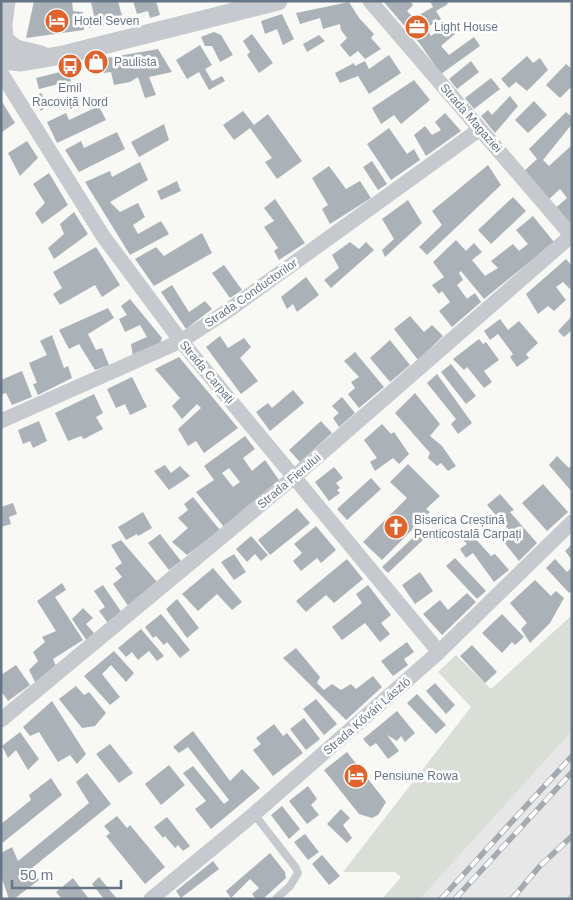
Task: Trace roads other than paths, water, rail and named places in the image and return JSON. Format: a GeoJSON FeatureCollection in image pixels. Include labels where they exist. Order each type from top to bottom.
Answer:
{"type":"FeatureCollection","features":[{"type":"Feature","properties":{"kind":"street"},"geometry":{"type":"LineString","coordinates":[[8,1],[3,45],[49,57],[112,44],[278,1]]}},
{"type":"Feature","properties":{"kind":"street","name":"Strada Magaziei"},"geometry":{"type":"LineString","coordinates":[[370,1],[572,235]]}},
{"type":"Feature","properties":{"kind":"street","name":"Strada Carpați"},"geometry":{"type":"LineString","coordinates":[[1,73],[104,236],[181,341],[439,652]]}},
{"type":"Feature","properties":{"kind":"street","name":"Strada Conductorilor"},"geometry":{"type":"LineString","coordinates":[[1,421],[181,341],[226,312],[480,129]]}},
{"type":"Feature","properties":{"kind":"street","name":"Strada Fierului"},"geometry":{"type":"LineString","coordinates":[[1,720],[294,477],[572,235]]}},
{"type":"Feature","properties":{"kind":"street","name":"Strada Kővári László"},"geometry":{"type":"LineString","coordinates":[[151,899],[254,814],[439,652],[572,522]]}},
{"type":"Feature","properties":{"kind":"lane"},"geometry":{"type":"LineString","coordinates":[[254,814],[296,868],[298,874],[290,886],[276,899]]}},
{"type":"Feature","properties":{"kind":"railway"},"geometry":{"type":"LineString","coordinates":[[441,899],[572,756]]}},
{"type":"Feature","properties":{"kind":"railway"},"geometry":{"type":"LineString","coordinates":[[455,899],[572,772]]}},
{"type":"Feature","properties":{"kind":"railway"},"geometry":{"type":"LineString","coordinates":[[512,899],[539,867],[572,836]]}},
{"type":"Feature","properties":{"kind":"place","name":"Hotel Seven"},"geometry":{"type":"Point","coordinates":[57,21]}},
{"type":"Feature","properties":{"kind":"place","name":"Light House"},"geometry":{"type":"Point","coordinates":[417,27]}},
{"type":"Feature","properties":{"kind":"place","name":"Paulista"},"geometry":{"type":"Point","coordinates":[96,62]}},
{"type":"Feature","properties":{"kind":"place","name":"Emil Racoviță Nord"},"geometry":{"type":"Point","coordinates":[70,66]}},
{"type":"Feature","properties":{"kind":"place","name":"Biserica Creștină Penticostală Carpați"},"geometry":{"type":"Point","coordinates":[396,527]}},
{"type":"Feature","properties":{"kind":"place","name":"Pensiune Rowa"},"geometry":{"type":"Point","coordinates":[356,776]}}]}
